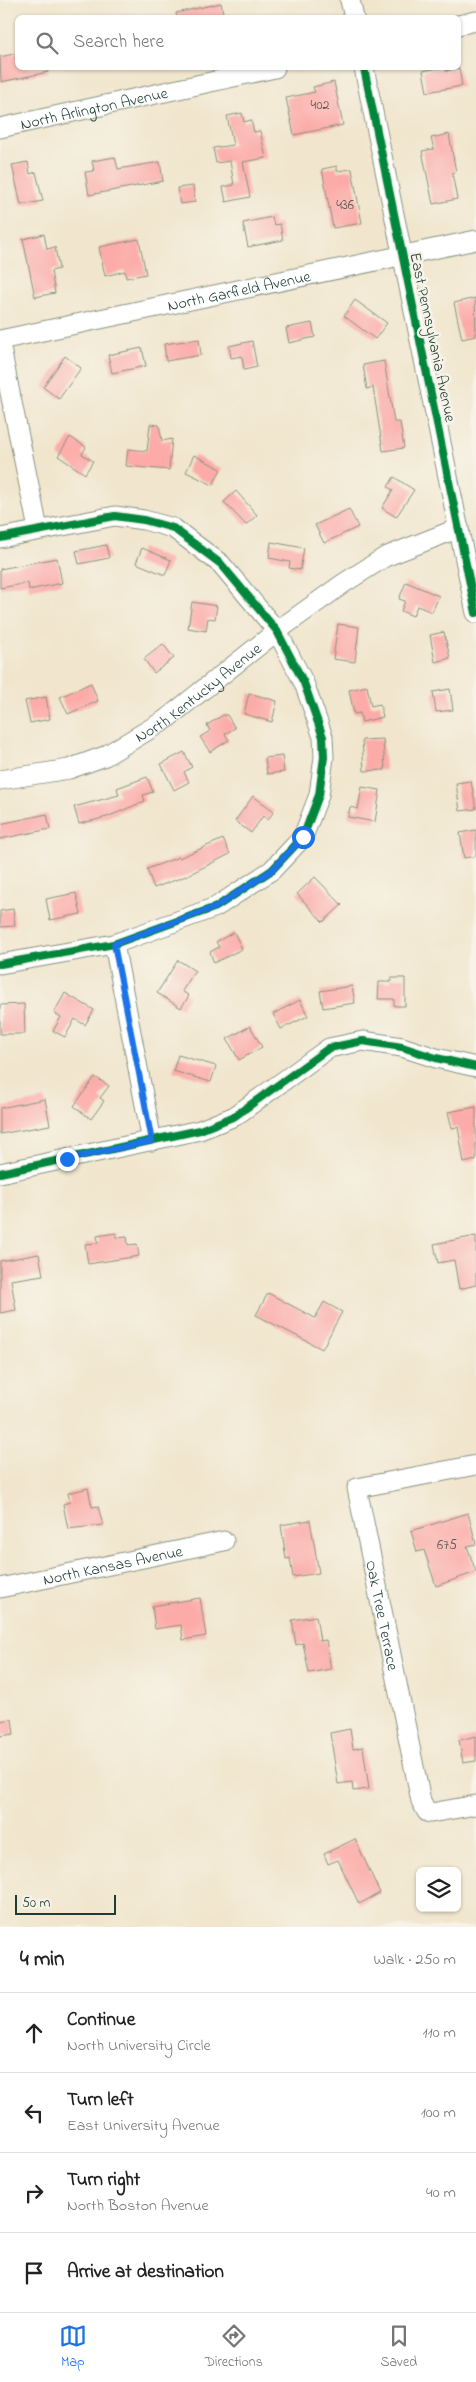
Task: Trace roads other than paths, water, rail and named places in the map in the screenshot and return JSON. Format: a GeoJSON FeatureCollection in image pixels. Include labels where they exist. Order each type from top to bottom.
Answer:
{"type":"FeatureCollection","features":[{"type":"Feature","properties":{"kind":"street"},"geometry":{"type":"LineString","coordinates":[[350,0],[353,15]]}},
{"type":"Feature","properties":{"kind":"street"},"geometry":{"type":"LineString","coordinates":[[461,24],[476,21]]}},
{"type":"Feature","properties":{"kind":"street","name":"North Arlington Avenue"},"geometry":{"type":"LineString","coordinates":[[0,128],[266,70]]}},
{"type":"Feature","properties":{"kind":"street","name":"East Pennsylvania Avenue"},"geometry":{"type":"LineString","coordinates":[[364,70],[476,613]]}},
{"type":"Feature","properties":{"kind":"street","name":"North Garfield Avenue"},"geometry":{"type":"LineString","coordinates":[[0,340],[476,240]]}},
{"type":"Feature","properties":{"kind":"street"},"geometry":{"type":"LineString","coordinates":[[0,344],[38,529]]}},
{"type":"Feature","properties":{"kind":"street"},"geometry":{"type":"LineString","coordinates":[[0,538],[38,529],[115,516],[144,520],[173,528],[220,564],[278,631],[304,683],[323,737],[324,757],[319,794],[303,837],[272,870],[216,907],[114,944],[0,964]]}},
{"type":"Feature","properties":{"kind":"street","name":"North Kentucky Avenue"},"geometry":{"type":"LineString","coordinates":[[0,780],[69,769],[104,756],[165,720],[278,631],[344,583],[384,557],[459,528]]}},
{"type":"Feature","properties":{"kind":"street"},"geometry":{"type":"LineString","coordinates":[[114,944],[152,1141]]}},
{"type":"Feature","properties":{"kind":"street"},"geometry":{"type":"LineString","coordinates":[[0,1173],[200,1130],[235,1116],[329,1048],[363,1041],[402,1047],[436,1058],[476,1067]]}},
{"type":"Feature","properties":{"kind":"street","name":"Oak Tree Terrace"},"geometry":{"type":"LineString","coordinates":[[476,1466],[357,1488],[421,1801],[427,1812],[431,1813],[476,1805]]}},
{"type":"Feature","properties":{"kind":"street","name":"North Kansas Avenue"},"geometry":{"type":"LineString","coordinates":[[0,1588],[224,1541]]}}]}
